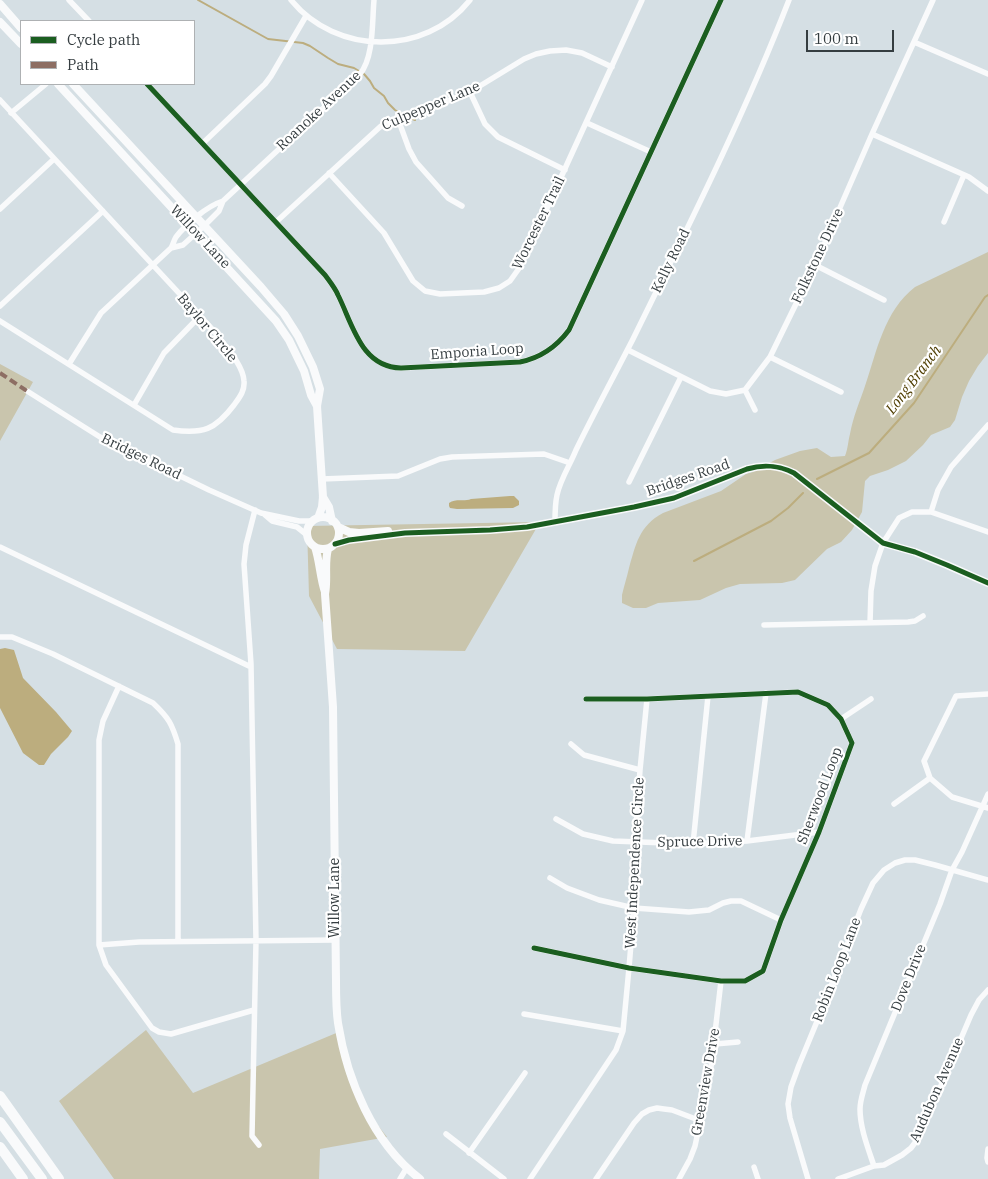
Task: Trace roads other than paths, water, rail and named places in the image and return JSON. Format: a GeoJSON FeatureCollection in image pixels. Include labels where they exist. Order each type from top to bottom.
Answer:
{"type":"FeatureCollection","features":[{"type":"Feature","properties":{"kind":"highway"},"geometry":{"type":"LineString","coordinates":[[0,1096],[59,1179]]}},
{"type":"Feature","properties":{"kind":"highway"},"geometry":{"type":"LineString","coordinates":[[0,1122],[42,1179]]}},
{"type":"Feature","properties":{"kind":"highway"},"geometry":{"type":"LineString","coordinates":[[0,1147],[24,1179]]}},
{"type":"Feature","properties":{"kind":"street"},"geometry":{"type":"LineString","coordinates":[[69,0],[88,20]]}},
{"type":"Feature","properties":{"kind":"street"},"geometry":{"type":"LineString","coordinates":[[291,0],[306,16],[334,33],[347,38],[370,42],[406,40],[424,34],[456,14],[470,0]]}},
{"type":"Feature","properties":{"kind":"street","name":"Roanoke Avenue"},"geometry":{"type":"LineString","coordinates":[[172,248],[183,244],[204,226],[219,210],[223,201],[357,78],[366,65],[369,55],[374,0]]}},
{"type":"Feature","properties":{"kind":"street","name":"Worcester Trail"},"geometry":{"type":"LineString","coordinates":[[329,173],[384,233],[412,281],[426,290],[440,294],[484,292],[499,288],[510,280],[520,267],[642,0]]}},
{"type":"Feature","properties":{"kind":"street","name":"Emporia Loop"},"geometry":{"type":"LineString","coordinates":[[148,85],[332,284],[368,354],[392,368],[520,362],[530,360],[547,351],[557,344],[570,330],[721,0]]}},
{"type":"Feature","properties":{"kind":"street","name":"Kelly Road"},"geometry":{"type":"LineString","coordinates":[[555,522],[556,496],[570,463],[589,422],[628,350],[724,153],[789,0]]}},
{"type":"Feature","properties":{"kind":"street","name":"Folkstone Drive"},"geometry":{"type":"LineString","coordinates":[[745,390],[770,357],[815,265],[932,0]]}},
{"type":"Feature","properties":{"kind":"street"},"geometry":{"type":"LineString","coordinates":[[0,4],[20,27]]}},
{"type":"Feature","properties":{"kind":"street"},"geometry":{"type":"LineString","coordinates":[[203,143],[265,84],[306,16]]}},
{"type":"Feature","properties":{"kind":"street"},"geometry":{"type":"LineString","coordinates":[[0,22],[20,43]]}},
{"type":"Feature","properties":{"kind":"street"},"geometry":{"type":"LineString","coordinates":[[914,42],[988,74]]}},
{"type":"Feature","properties":{"kind":"street","name":"Culpepper Lane"},"geometry":{"type":"LineString","coordinates":[[276,222],[376,129],[470,92],[524,58],[550,51],[566,50],[582,53],[612,66]]}},
{"type":"Feature","properties":{"kind":"street"},"geometry":{"type":"LineString","coordinates":[[11,112],[45,85]]}},
{"type":"Feature","properties":{"kind":"street","name":"Willow Lane"},"geometry":{"type":"LineString","coordinates":[[59,85],[276,321],[290,340],[304,370],[311,395],[318,406]]}},
{"type":"Feature","properties":{"kind":"street","name":"Willow Lane"},"geometry":{"type":"LineString","coordinates":[[74,85],[261,287],[284,314],[298,336],[313,367],[320,389],[318,406],[323,497],[322,507],[316,520]]}},
{"type":"Feature","properties":{"kind":"street"},"geometry":{"type":"LineString","coordinates":[[470,92],[485,124],[498,137],[565,170]]}},
{"type":"Feature","properties":{"kind":"street","name":"Baylor Circle"},"geometry":{"type":"LineString","coordinates":[[0,100],[214,331],[238,364],[244,380],[243,390],[224,419],[214,426],[185,432],[173,430],[0,321]]}},
{"type":"Feature","properties":{"kind":"street"},"geometry":{"type":"LineString","coordinates":[[398,119],[416,162],[448,198],[462,206]]}},
{"type":"Feature","properties":{"kind":"street"},"geometry":{"type":"LineString","coordinates":[[586,123],[651,152]]}},
{"type":"Feature","properties":{"kind":"street"},"geometry":{"type":"LineString","coordinates":[[872,134],[964,175],[988,191]]}},
{"type":"Feature","properties":{"kind":"street"},"geometry":{"type":"LineString","coordinates":[[0,209],[54,159]]}},
{"type":"Feature","properties":{"kind":"street"},"geometry":{"type":"LineString","coordinates":[[944,222],[964,175]]}},
{"type":"Feature","properties":{"kind":"street","name":"Roanoke Avenue"},"geometry":{"type":"LineString","coordinates":[[172,248],[175,238],[196,217],[214,204],[223,201]]}},
{"type":"Feature","properties":{"kind":"street"},"geometry":{"type":"LineString","coordinates":[[0,306],[102,211]]}},
{"type":"Feature","properties":{"kind":"street"},"geometry":{"type":"LineString","coordinates":[[68,364],[101,313],[172,248]]}},
{"type":"Feature","properties":{"kind":"street"},"geometry":{"type":"LineString","coordinates":[[815,265],[884,300]]}},
{"type":"Feature","properties":{"kind":"street"},"geometry":{"type":"LineString","coordinates":[[134,405],[164,353],[200,316]]}},
{"type":"Feature","properties":{"kind":"street"},"geometry":{"type":"LineString","coordinates":[[628,350],[710,390],[726,394],[745,390],[755,410]]}},
{"type":"Feature","properties":{"kind":"street"},"geometry":{"type":"LineString","coordinates":[[770,357],[841,392]]}},
{"type":"Feature","properties":{"kind":"street"},"geometry":{"type":"LineString","coordinates":[[629,482],[681,377]]}},
{"type":"Feature","properties":{"kind":"street","name":"Bridges Road"},"geometry":{"type":"LineString","coordinates":[[27,391],[100,437],[258,512],[272,521],[297,527],[307,535]]}},
{"type":"Feature","properties":{"kind":"street"},"geometry":{"type":"LineString","coordinates":[[931,512],[938,490],[951,467],[988,425]]}},
{"type":"Feature","properties":{"kind":"street"},"geometry":{"type":"LineString","coordinates":[[322,479],[398,476],[440,459],[452,457],[544,454],[570,463]]}},
{"type":"Feature","properties":{"kind":"street","name":"Bridges Road"},"geometry":{"type":"LineString","coordinates":[[331,546],[349,540],[405,533],[490,530],[555,522],[654,503],[695,490],[747,468],[767,465],[780,467],[794,473],[883,543],[915,552],[988,583]]}},
{"type":"Feature","properties":{"kind":"street","name":"Willow Lane"},"geometry":{"type":"LineString","coordinates":[[323,497],[330,507],[335,524]]}},
{"type":"Feature","properties":{"kind":"street"},"geometry":{"type":"LineString","coordinates":[[258,512],[246,544],[244,564],[251,667],[256,941],[252,1136],[259,1145]]}},
{"type":"Feature","properties":{"kind":"street","name":"Bridges Road"},"geometry":{"type":"LineString","coordinates":[[258,512],[299,521],[316,520]]}},
{"type":"Feature","properties":{"kind":"street"},"geometry":{"type":"LineString","coordinates":[[870,623],[875,566],[883,543],[899,518],[912,512],[931,512],[988,532]]}},
{"type":"Feature","properties":{"kind":"street"},"geometry":{"type":"LineString","coordinates":[[325,517],[335,524],[339,537],[331,546],[322,549],[315,547],[309,542],[307,535],[308,527],[316,520],[325,517]]}},
{"type":"Feature","properties":{"kind":"street","name":"Bridges Road"},"geometry":{"type":"LineString","coordinates":[[335,524],[349,532],[390,531],[405,533]]}},
{"type":"Feature","properties":{"kind":"street","name":"Willow Lane"},"geometry":{"type":"LineString","coordinates":[[331,546],[325,559],[333,706],[336,1008],[341,1038],[360,1096],[374,1124],[391,1151],[406,1168],[420,1179]]}},
{"type":"Feature","properties":{"kind":"street","name":"Willow Lane"},"geometry":{"type":"LineString","coordinates":[[315,547],[326,594]]}},
{"type":"Feature","properties":{"kind":"street"},"geometry":{"type":"LineString","coordinates":[[0,548],[251,667]]}},
{"type":"Feature","properties":{"kind":"street"},"geometry":{"type":"LineString","coordinates":[[764,625],[915,622],[923,616]]}},
{"type":"Feature","properties":{"kind":"street"},"geometry":{"type":"LineString","coordinates":[[0,637],[12,637],[53,654],[153,703],[165,714],[172,726],[178,744],[178,941]]}},
{"type":"Feature","properties":{"kind":"street"},"geometry":{"type":"LineString","coordinates":[[119,686],[103,721],[99,740],[99,945],[106,965],[152,1028],[160,1032],[171,1034],[254,1010]]}},
{"type":"Feature","properties":{"kind":"street","name":"Sherwood Loop"},"geometry":{"type":"LineString","coordinates":[[534,948],[629,968],[721,981],[745,981],[763,971],[781,920],[819,832],[852,743],[841,720],[828,705],[798,692],[647,699],[586,699]]}},
{"type":"Feature","properties":{"kind":"street"},"geometry":{"type":"LineString","coordinates":[[748,841],[766,693]]}},
{"type":"Feature","properties":{"kind":"street"},"geometry":{"type":"LineString","coordinates":[[985,808],[952,798],[930,778],[924,761],[956,696],[988,694]]}},
{"type":"Feature","properties":{"kind":"street"},"geometry":{"type":"LineString","coordinates":[[693,844],[708,696]]}},
{"type":"Feature","properties":{"kind":"street","name":"West Independence Circle"},"geometry":{"type":"LineString","coordinates":[[530,1179],[616,1050],[623,1031],[634,908],[635,842],[647,699]]}},
{"type":"Feature","properties":{"kind":"street"},"geometry":{"type":"LineString","coordinates":[[841,720],[871,699]]}},
{"type":"Feature","properties":{"kind":"street"},"geometry":{"type":"LineString","coordinates":[[571,744],[584,755],[640,770]]}},
{"type":"Feature","properties":{"kind":"street"},"geometry":{"type":"LineString","coordinates":[[894,804],[930,778]]}},
{"type":"Feature","properties":{"kind":"street","name":"Dove Drive"},"geometry":{"type":"LineString","coordinates":[[874,1166],[861,1117],[860,1107],[865,1085],[940,904],[952,870],[985,808],[988,794]]}},
{"type":"Feature","properties":{"kind":"street","name":"Spruce Drive"},"geometry":{"type":"LineString","coordinates":[[556,819],[583,834],[613,841],[693,844],[748,841],[819,832]]}},
{"type":"Feature","properties":{"kind":"street","name":"Robin Loop Lane"},"geometry":{"type":"LineString","coordinates":[[808,1179],[790,1118],[788,1104],[799,1065],[873,883],[884,870],[895,863],[905,860],[922,862],[988,880]]}},
{"type":"Feature","properties":{"kind":"street"},"geometry":{"type":"LineString","coordinates":[[550,878],[567,888],[599,900],[634,908],[689,912],[708,910],[731,901],[741,901],[781,920]]}},
{"type":"Feature","properties":{"kind":"street"},"geometry":{"type":"LineString","coordinates":[[99,945],[178,941],[335,940]]}},
{"type":"Feature","properties":{"kind":"street","name":"Greenview Drive"},"geometry":{"type":"LineString","coordinates":[[679,1179],[692,1152],[710,1076],[721,981]]}},
{"type":"Feature","properties":{"kind":"street","name":"Audubon Avenue"},"geometry":{"type":"LineString","coordinates":[[838,1179],[874,1166],[884,1165],[911,1148],[917,1140],[971,1015],[979,1000],[988,990]]}},
{"type":"Feature","properties":{"kind":"street"},"geometry":{"type":"LineString","coordinates":[[524,1014],[623,1031]]}},
{"type":"Feature","properties":{"kind":"street"},"geometry":{"type":"LineString","coordinates":[[715,1044],[738,1042]]}},
{"type":"Feature","properties":{"kind":"street"},"geometry":{"type":"LineString","coordinates":[[469,1153],[524,1073]]}},
{"type":"Feature","properties":{"kind":"street"},"geometry":{"type":"LineString","coordinates":[[596,1179],[642,1114],[657,1108],[700,1121]]}},
{"type":"Feature","properties":{"kind":"street"},"geometry":{"type":"LineString","coordinates":[[446,1134],[504,1179]]}},
{"type":"Feature","properties":{"kind":"street"},"geometry":{"type":"LineString","coordinates":[[988,1149],[988,1162]]}},
{"type":"Feature","properties":{"kind":"street"},"geometry":{"type":"LineString","coordinates":[[754,1167],[758,1179]]}},
{"type":"Feature","properties":{"kind":"street"},"geometry":{"type":"LineString","coordinates":[[400,1179],[406,1168]]}},
{"type":"Feature","properties":{"kind":"waterway"},"geometry":{"type":"LineString","coordinates":[[198,0],[268,39],[303,43],[338,64],[354,68],[364,74],[374,88],[384,96],[395,110],[404,115]]}},
{"type":"Feature","properties":{"kind":"waterway"},"geometry":{"type":"LineString","coordinates":[[408,117],[415,120]]}},
{"type":"Feature","properties":{"kind":"waterway","name":"Long Branch"},"geometry":{"type":"LineString","coordinates":[[817,479],[869,453],[914,403],[988,295]]}},
{"type":"Feature","properties":{"kind":"waterway","name":"Long Branch"},"geometry":{"type":"LineString","coordinates":[[694,561],[771,521],[803,493]]}}]}
